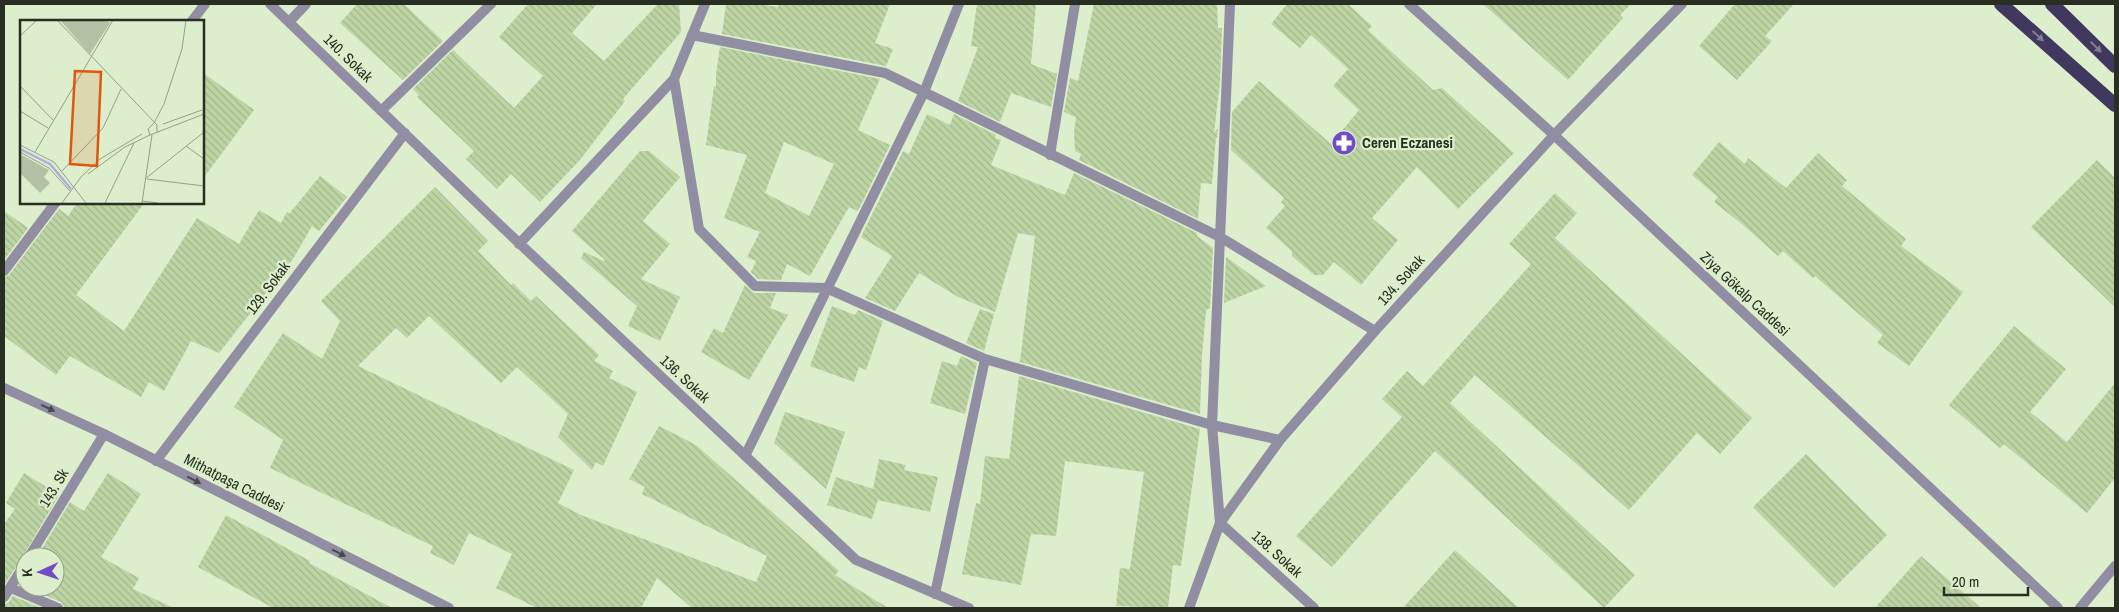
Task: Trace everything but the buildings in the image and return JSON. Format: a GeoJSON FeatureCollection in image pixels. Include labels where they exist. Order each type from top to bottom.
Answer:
{"type":"FeatureCollection","features":[{"type":"Feature","properties":{"kind":"highway"},"geometry":{"type":"LineString","coordinates":[[2001,4],[2115,105]]}},
{"type":"Feature","properties":{"kind":"highway"},"geometry":{"type":"LineString","coordinates":[[2052,4],[2115,66]]}},
{"type":"Feature","properties":{"kind":"street"},"geometry":{"type":"LineString","coordinates":[[193,20],[205,4]]}},
{"type":"Feature","properties":{"kind":"street","name":"140. Sokak"},"geometry":{"type":"LineString","coordinates":[[270,4],[405,134]]}},
{"type":"Feature","properties":{"kind":"street"},"geometry":{"type":"LineString","coordinates":[[289,22],[306,4]]}},
{"type":"Feature","properties":{"kind":"street"},"geometry":{"type":"LineString","coordinates":[[381,111],[491,4]]}},
{"type":"Feature","properties":{"kind":"street"},"geometry":{"type":"LineString","coordinates":[[519,244],[674,79],[704,4]]}},
{"type":"Feature","properties":{"kind":"street"},"geometry":{"type":"LineString","coordinates":[[745,456],[924,92],[959,4]]}},
{"type":"Feature","properties":{"kind":"street"},"geometry":{"type":"LineString","coordinates":[[1050,155],[1075,4]]}},
{"type":"Feature","properties":{"kind":"street"},"geometry":{"type":"LineString","coordinates":[[1220,523],[1212,425],[1230,4]]}},
{"type":"Feature","properties":{"kind":"street","name":"Ziya Gökalp Caddesi"},"geometry":{"type":"LineString","coordinates":[[1409,4],[1554,135],[2058,608]]}},
{"type":"Feature","properties":{"kind":"street","name":"134. Sokak"},"geometry":{"type":"LineString","coordinates":[[1188,608],[1220,523],[1280,440],[1375,331],[1554,135],[1682,4]]}},
{"type":"Feature","properties":{"kind":"street"},"geometry":{"type":"LineString","coordinates":[[692,35],[884,73],[1220,237],[1375,331]]}},
{"type":"Feature","properties":{"kind":"street"},"geometry":{"type":"LineString","coordinates":[[674,79],[699,229],[755,286],[826,288],[985,359],[1212,425],[1280,440]]}},
{"type":"Feature","properties":{"kind":"street","name":"136. Sokak"},"geometry":{"type":"LineString","coordinates":[[405,134],[519,244],[856,560],[969,608]]}},
{"type":"Feature","properties":{"kind":"street","name":"129. Sokak"},"geometry":{"type":"LineString","coordinates":[[156,461],[405,134]]}},
{"type":"Feature","properties":{"kind":"street"},"geometry":{"type":"LineString","coordinates":[[4,271],[54,204]]}},
{"type":"Feature","properties":{"kind":"street"},"geometry":{"type":"LineString","coordinates":[[936,594],[985,359]]}},
{"type":"Feature","properties":{"kind":"street","name":"Mithatpaşa Caddesi"},"geometry":{"type":"LineString","coordinates":[[4,388],[104,434],[448,608]]}},
{"type":"Feature","properties":{"kind":"street","name":"143. Sk"},"geometry":{"type":"LineString","coordinates":[[36,547],[104,434]]}},
{"type":"Feature","properties":{"kind":"street","name":"138. Sokak"},"geometry":{"type":"LineString","coordinates":[[1220,523],[1314,608]]}},
{"type":"Feature","properties":{"kind":"street"},"geometry":{"type":"LineString","coordinates":[[2080,608],[2115,566]]}},
{"type":"Feature","properties":{"kind":"street"},"geometry":{"type":"LineString","coordinates":[[4,597],[15,581]]}},
{"type":"Feature","properties":{"kind":"street"},"geometry":{"type":"LineString","coordinates":[[11,588],[58,608]]}},
{"type":"Feature","properties":{"kind":"place","name":"Ceren Eczanesi"},"geometry":{"type":"Point","coordinates":[1344,143]}}]}
